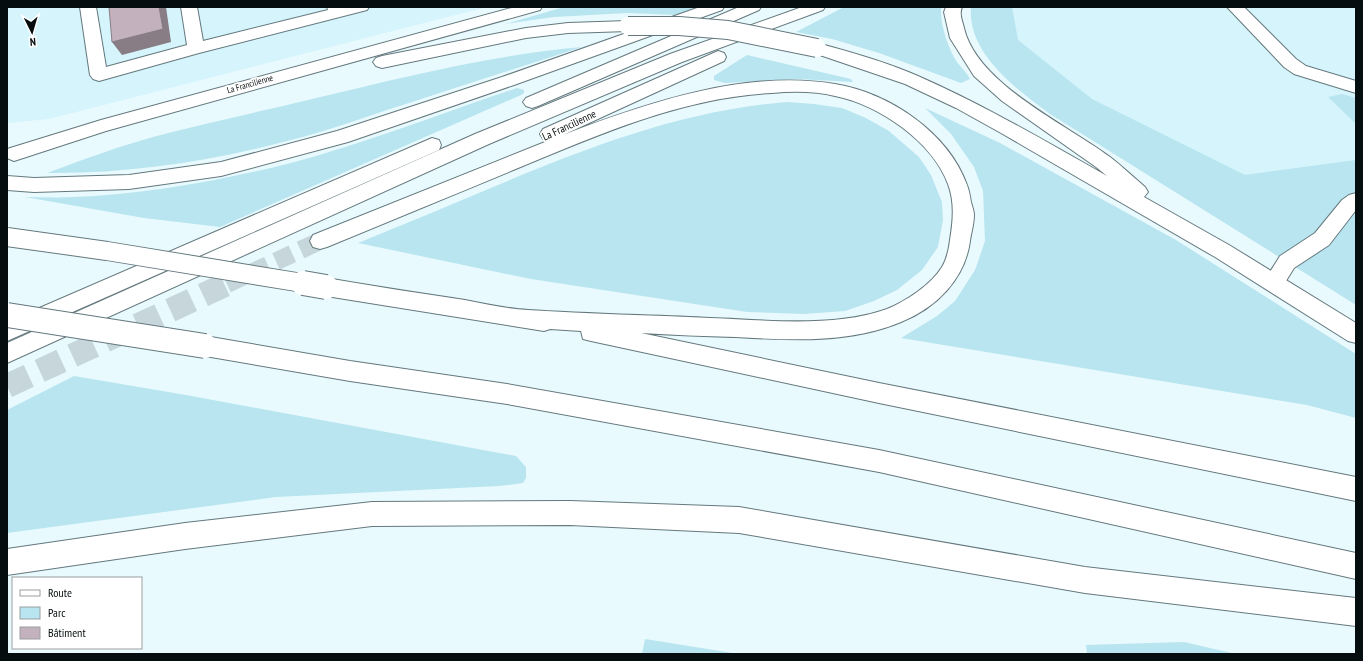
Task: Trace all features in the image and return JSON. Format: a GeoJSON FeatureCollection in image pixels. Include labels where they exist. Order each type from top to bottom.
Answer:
{"type":"FeatureCollection","features":[{"type":"Feature","properties":{"kind":"main road"},"geometry":{"type":"LineString","coordinates":[[88,7],[99,75],[336,10],[361,7]]}},
{"type":"Feature","properties":{"kind":"main road"},"geometry":{"type":"LineString","coordinates":[[189,7],[196,48]]}},
{"type":"Feature","properties":{"kind":"main road","name":"La Francilienne"},"geometry":{"type":"LineString","coordinates":[[14,154],[101,126],[534,7]]}},
{"type":"Feature","properties":{"kind":"main road"},"geometry":{"type":"LineString","coordinates":[[7,183],[34,185],[129,182],[228,167],[341,138],[508,81],[716,7]]}},
{"type":"Feature","properties":{"kind":"main road"},"geometry":{"type":"LineString","coordinates":[[7,332],[463,131],[753,7]]}},
{"type":"Feature","properties":{"kind":"main road"},"geometry":{"type":"LineString","coordinates":[[7,353],[482,139],[676,58],[818,7]]}},
{"type":"Feature","properties":{"kind":"main road","name":"La Francilienne"},"geometry":{"type":"LineString","coordinates":[[530,320],[801,331],[856,326],[897,314],[930,294],[953,266],[963,235],[965,220],[963,203],[955,175],[930,141],[917,129],[900,117],[877,104],[846,92],[811,86],[777,86],[674,104],[636,116],[554,146],[320,241],[705,63],[818,7]]}},
{"type":"Feature","properties":{"kind":"main road"},"geometry":{"type":"LineString","coordinates":[[954,7],[952,12],[958,38],[980,72],[1008,97],[1103,162],[1183,230]]}},
{"type":"Feature","properties":{"kind":"main road"},"geometry":{"type":"LineString","coordinates":[[1235,7],[1290,63],[1300,70],[1356,87]]}},
{"type":"Feature","properties":{"kind":"main road"},"geometry":{"type":"LineString","coordinates":[[101,126],[398,58],[518,35],[568,28],[628,26],[679,26],[728,30],[817,48],[911,80],[962,104],[1007,128],[1222,251],[1356,334]]}},
{"type":"Feature","properties":{"kind":"main road"},"geometry":{"type":"LineString","coordinates":[[1274,283],[1287,262],[1322,240],[1349,205],[1356,200]]}},
{"type":"Feature","properties":{"kind":"main road"},"geometry":{"type":"LineString","coordinates":[[7,237],[107,251],[530,320],[879,393],[1356,489]]}},
{"type":"Feature","properties":{"kind":"main road"},"geometry":{"type":"LineString","coordinates":[[7,315],[507,394],[879,461],[1356,566]]}},
{"type":"Feature","properties":{"kind":"main road"},"geometry":{"type":"LineString","coordinates":[[7,562],[185,536],[372,514],[570,513],[739,520],[1085,580],[1356,612]]}},
{"type":"Feature","properties":{"kind":"shaded area"},"geometry":{"type":"Polygon","coordinates":[[[7,7],[487,7],[49,119],[7,123],[7,7]]]}},
{"type":"Feature","properties":{"kind":"shaded area"},"geometry":{"type":"Polygon","coordinates":[[[989,7],[1356,7],[1356,178],[1262,191],[1120,132],[985,24],[989,7]]]}},
{"type":"Feature","properties":{"kind":"green space"},"geometry":{"type":"Polygon","coordinates":[[[564,7],[697,7],[676,15],[628,13],[554,17],[505,24],[564,7]]]}},
{"type":"Feature","properties":{"kind":"green space"},"geometry":{"type":"Polygon","coordinates":[[[844,7],[941,7],[943,27],[949,47],[957,62],[967,73],[970,79],[961,83],[879,53],[832,39],[796,32],[844,7]]]}},
{"type":"Feature","properties":{"kind":"green space"},"geometry":{"type":"Polygon","coordinates":[[[971,7],[1012,7],[1018,40],[1092,99],[1245,175],[1356,160],[1356,305],[1050,114],[1024,94],[997,69],[986,55],[977,40],[972,24],[971,7]]]}},
{"type":"Feature","properties":{"kind":"green space"},"geometry":{"type":"Polygon","coordinates":[[[582,47],[331,129],[253,150],[185,163],[116,171],[47,173],[140,141],[212,122],[480,61],[582,47]]]}},
{"type":"Feature","properties":{"kind":"green space"},"geometry":{"type":"Polygon","coordinates":[[[747,55],[851,79],[853,82],[797,79],[725,83],[714,80],[714,76],[747,55]]]}},
{"type":"Feature","properties":{"kind":"green space"},"geometry":{"type":"Polygon","coordinates":[[[517,88],[524,90],[524,93],[220,227],[144,218],[25,197],[100,196],[155,190],[211,181],[291,163],[319,155],[517,88]]]}},
{"type":"Feature","properties":{"kind":"green space"},"geometry":{"type":"Polygon","coordinates":[[[1342,94],[1356,98],[1356,124],[1328,97],[1342,94]]]}},
{"type":"Feature","properties":{"kind":"green space"},"geometry":{"type":"Polygon","coordinates":[[[787,102],[842,108],[866,118],[889,131],[919,157],[931,175],[942,202],[943,220],[938,247],[922,270],[897,290],[874,301],[845,311],[804,314],[747,312],[531,279],[358,243],[568,157],[639,132],[675,121],[712,113],[749,106],[787,102]]]}},
{"type":"Feature","properties":{"kind":"green space"},"geometry":{"type":"Polygon","coordinates":[[[925,108],[1000,143],[1176,240],[1356,354],[1356,418],[1307,405],[901,338],[937,316],[955,301],[975,270],[985,241],[983,191],[974,167],[951,134],[925,108]]]}},
{"type":"Feature","properties":{"kind":"green space"},"geometry":{"type":"Polygon","coordinates":[[[74,376],[186,395],[516,456],[526,467],[526,478],[523,483],[499,486],[276,497],[7,533],[7,410],[74,376]]]}},
{"type":"Feature","properties":{"kind":"green space"},"geometry":{"type":"Polygon","coordinates":[[[645,639],[739,654],[642,654],[645,639]]]}},
{"type":"Feature","properties":{"kind":"green space"},"geometry":{"type":"Polygon","coordinates":[[[1184,642],[1236,654],[1087,654],[1086,645],[1184,642]]]}},
{"type":"Feature","properties":{"kind":"building"},"geometry":{"type":"Polygon","coordinates":[[[109,7],[159,7],[163,29],[112,42],[109,7]]]}},
{"type":"Feature","properties":{"kind":"tunnel"},"geometry":{"type":"LineString","coordinates":[[227,284],[320,241]]}},
{"type":"Feature","properties":{"kind":"tunnel"},"geometry":{"type":"LineString","coordinates":[[7,386],[229,283]]}}]}
